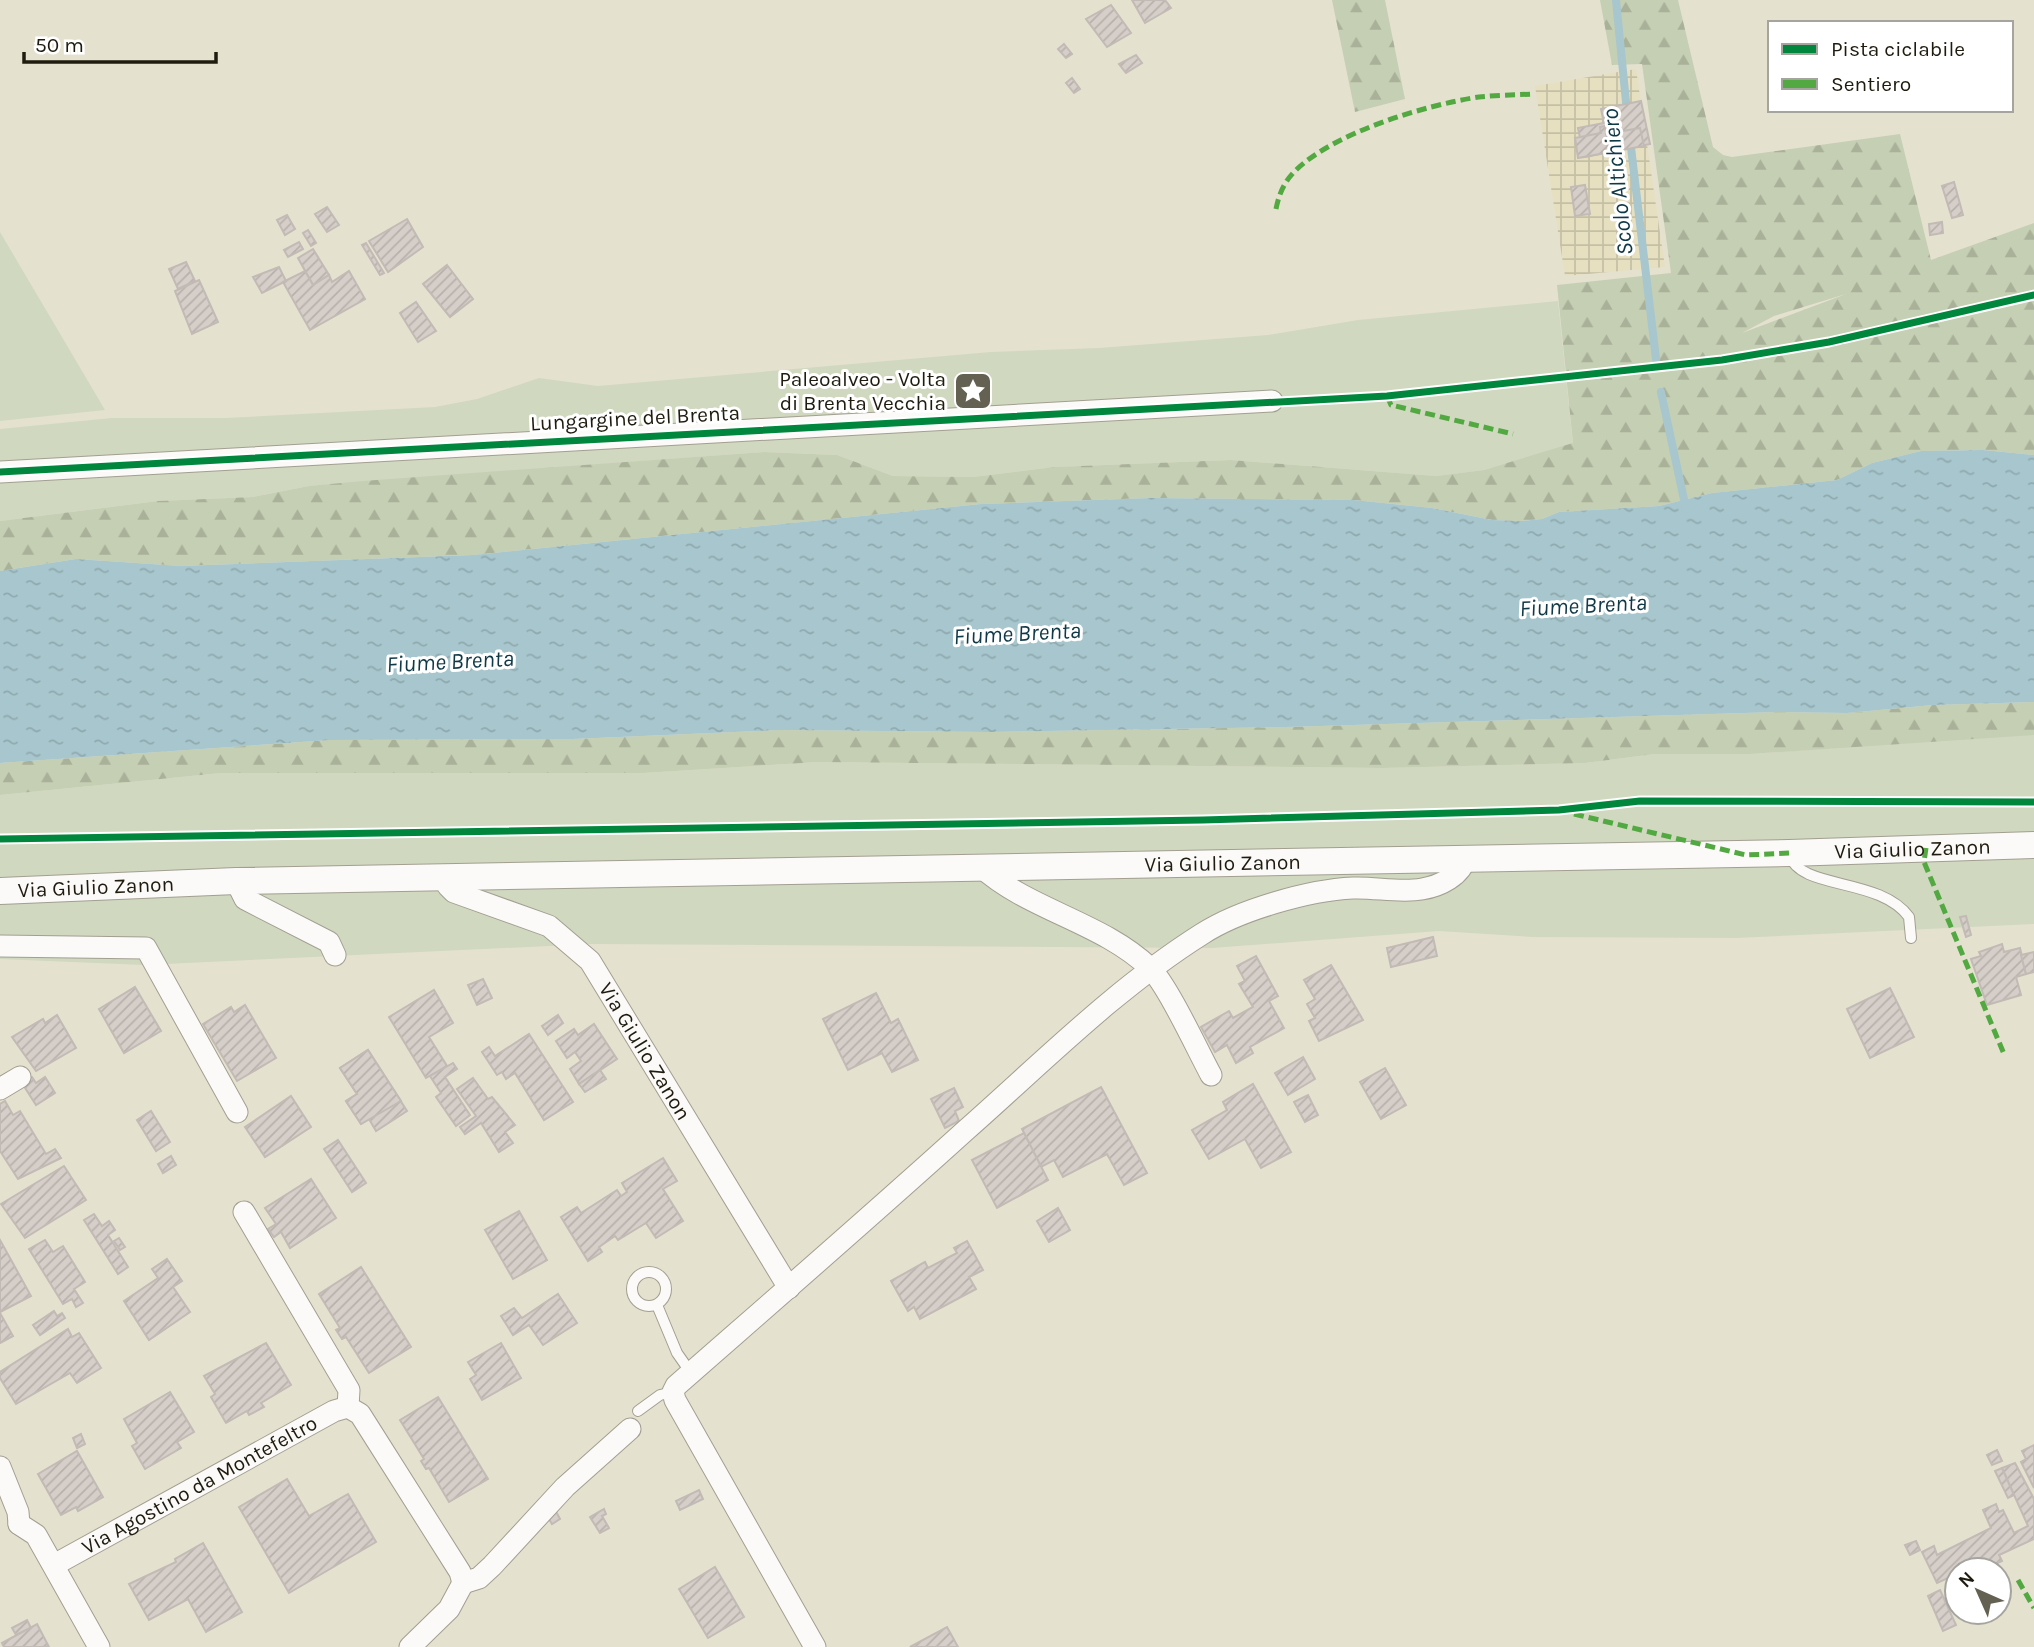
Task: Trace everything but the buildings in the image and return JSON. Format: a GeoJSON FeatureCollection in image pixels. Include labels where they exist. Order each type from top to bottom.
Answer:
{"type":"FeatureCollection","features":[{"type":"Feature","properties":{"kind":"street","name":"Lungargine del Brenta"},"geometry":{"type":"LineString","coordinates":[[0,472],[1272,401]]}},
{"type":"Feature","properties":{"kind":"street","name":"Via Giulio Zanon"},"geometry":{"type":"LineString","coordinates":[[0,891],[236,881],[2034,845]]}},
{"type":"Feature","properties":{"kind":"street","name":"Via Giulio Zanon"},"geometry":{"type":"LineString","coordinates":[[673,1392],[1083,1023],[1150,968],[1214,926],[1235,917],[1321,892],[1353,888],[1421,890],[1457,874],[1464,866],[1466,857]]}},
{"type":"Feature","properties":{"kind":"street"},"geometry":{"type":"LineString","coordinates":[[980,866],[999,884],[1083,926],[1150,968],[1211,1075]]}},
{"type":"Feature","properties":{"kind":"street","name":"Via Giulio Zanon"},"geometry":{"type":"LineString","coordinates":[[447,877],[447,886],[454,892],[549,926],[590,961],[789,1288]]}},
{"type":"Feature","properties":{"kind":"street"},"geometry":{"type":"LineString","coordinates":[[236,881],[245,899],[329,942],[335,955]]}},
{"type":"Feature","properties":{"kind":"street"},"geometry":{"type":"LineString","coordinates":[[0,946],[146,948],[237,1112]]}},
{"type":"Feature","properties":{"kind":"street"},"geometry":{"type":"LineString","coordinates":[[0,1088],[20,1077]]}},
{"type":"Feature","properties":{"kind":"street"},"geometry":{"type":"LineString","coordinates":[[244,1212],[349,1390],[348,1407],[360,1414],[460,1573],[463,1583]]}},
{"type":"Feature","properties":{"kind":"street"},"geometry":{"type":"LineString","coordinates":[[673,1392],[815,1647]]}},
{"type":"Feature","properties":{"kind":"street","name":"Via Agostino da Montefeltro"},"geometry":{"type":"LineString","coordinates":[[54,1565],[334,1411],[348,1407]]}},
{"type":"Feature","properties":{"kind":"street"},"geometry":{"type":"LineString","coordinates":[[410,1647],[449,1609],[463,1583],[479,1578],[492,1566],[634,1420]]}},
{"type":"Feature","properties":{"kind":"street"},"geometry":{"type":"LineString","coordinates":[[0,1467],[18,1512],[9,1527],[36,1535],[99,1647]]}},
{"type":"Feature","properties":{"kind":"lane","name":"Via Giulio Zanon"},"geometry":{"type":"LineString","coordinates":[[1789,852],[1793,863],[1807,876],[1872,890],[1902,907],[1909,916],[1911,938]]}},
{"type":"Feature","properties":{"kind":"lane"},"geometry":{"type":"LineString","coordinates":[[657,1305],[677,1353],[691,1373]]}},
{"type":"Feature","properties":{"kind":"lane"},"geometry":{"type":"LineString","coordinates":[[634,1420],[660,1395],[673,1392]]}},
{"type":"Feature","properties":{"kind":"shaded area"},"geometry":{"type":"Polygon","coordinates":[[[1636,69],[1665,267],[1565,276],[1535,86],[1636,69]]]}},
{"type":"Feature","properties":{"kind":"green space"},"geometry":{"type":"Polygon","coordinates":[[[1332,0],[1385,0],[1405,99],[1355,112],[1332,0]]]}},
{"type":"Feature","properties":{"kind":"green space"},"geometry":{"type":"Polygon","coordinates":[[[1600,0],[1678,0],[1713,147],[1723,155],[1732,157],[1900,134],[1931,260],[2034,223],[2034,455],[1983,450],[1921,451],[1872,463],[1837,480],[1712,493],[1659,506],[1559,512],[1542,519],[1520,521],[1492,520],[1432,508],[1354,500],[1151,498],[981,504],[473,555],[181,566],[76,559],[0,571],[0,521],[158,501],[253,497],[309,486],[363,481],[764,452],[837,455],[893,476],[973,477],[1054,467],[1231,460],[1436,476],[1484,470],[1573,443],[1557,285],[1671,273],[1642,64],[1612,65],[1600,0]],[[1846,294],[1774,316],[1742,333],[1846,294]]]}},
{"type":"Feature","properties":{"kind":"green space"},"geometry":{"type":"Polygon","coordinates":[[[0,232],[105,410],[0,421],[0,232]]]}},
{"type":"Feature","properties":{"kind":"green space"},"geometry":{"type":"Polygon","coordinates":[[[1558,301],[1573,444],[1484,470],[1436,476],[1231,460],[1054,467],[973,477],[893,476],[837,455],[764,452],[309,486],[253,497],[158,501],[0,521],[0,429],[112,418],[225,418],[435,407],[477,399],[539,378],[598,386],[991,352],[1099,348],[1268,335],[1358,320],[1558,301]]]}},
{"type":"Feature","properties":{"kind":"green space"},"geometry":{"type":"Polygon","coordinates":[[[2034,702],[2034,735],[1750,754],[1655,754],[1585,763],[1383,768],[818,762],[643,773],[221,773],[0,795],[0,763],[330,740],[573,739],[780,730],[988,732],[1287,727],[1777,712],[1847,713],[1933,705],[2034,702]]]}},
{"type":"Feature","properties":{"kind":"green space"},"geometry":{"type":"Polygon","coordinates":[[[2034,734],[2034,924],[1737,938],[1532,937],[1439,931],[1212,948],[591,944],[144,965],[0,959],[0,795],[221,773],[643,773],[818,762],[1383,768],[1585,763],[1655,754],[1750,754],[2034,734]]]}},
{"type":"Feature","properties":{"kind":"water","name":"Fiume Brenta"},"geometry":{"type":"Polygon","coordinates":[[[1983,450],[2034,455],[2034,702],[1933,705],[1847,713],[1777,712],[1287,727],[988,732],[781,730],[573,739],[330,740],[0,763],[0,571],[76,559],[181,566],[473,555],[981,504],[1151,498],[1354,500],[1432,508],[1492,520],[1520,521],[1542,519],[1559,512],[1659,506],[1712,493],[1837,480],[1872,463],[1921,451],[1983,450]]]}},
{"type":"Feature","properties":{"kind":"waterway","name":"Scolo Altichiero"},"geometry":{"type":"LineString","coordinates":[[1616,0],[1627,112]]}},
{"type":"Feature","properties":{"kind":"waterway","name":"Scolo Altichiero"},"geometry":{"type":"LineString","coordinates":[[1630,139],[1656,359]]}},
{"type":"Feature","properties":{"kind":"waterway","name":"Scolo Altichiero"},"geometry":{"type":"LineString","coordinates":[[1661,392],[1686,509]]}},
{"type":"Feature","properties":{"kind":"marked path"},"geometry":{"type":"LineString","coordinates":[[1276,209],[1282,188],[1295,171],[1312,157],[1356,133],[1407,114],[1457,101],[1485,96],[1533,94]]}},
{"type":"Feature","properties":{"kind":"marked path"},"geometry":{"type":"LineString","coordinates":[[1387,396],[1391,405],[1513,434]]}},
{"type":"Feature","properties":{"kind":"marked path"},"geometry":{"type":"LineString","coordinates":[[1574,814],[1746,855],[1789,853]]}},
{"type":"Feature","properties":{"kind":"marked path"},"geometry":{"type":"LineString","coordinates":[[1926,848],[1924,862],[2004,1054]]}},
{"type":"Feature","properties":{"kind":"marked path"},"geometry":{"type":"LineString","coordinates":[[2018,1580],[2034,1608]]}},
{"type":"Feature","properties":{"kind":"cycle path"},"geometry":{"type":"LineString","coordinates":[[0,472],[1387,396],[1722,360],[1829,342],[2034,295]]}},
{"type":"Feature","properties":{"kind":"cycle path"},"geometry":{"type":"LineString","coordinates":[[0,839],[1203,820],[1559,810],[1640,801],[2034,802]]}},
{"type":"Feature","properties":{"kind":"place","name":"Paleoalveo - Volta di Brenta Vecchia"},"geometry":{"type":"Point","coordinates":[973,391]}}]}
